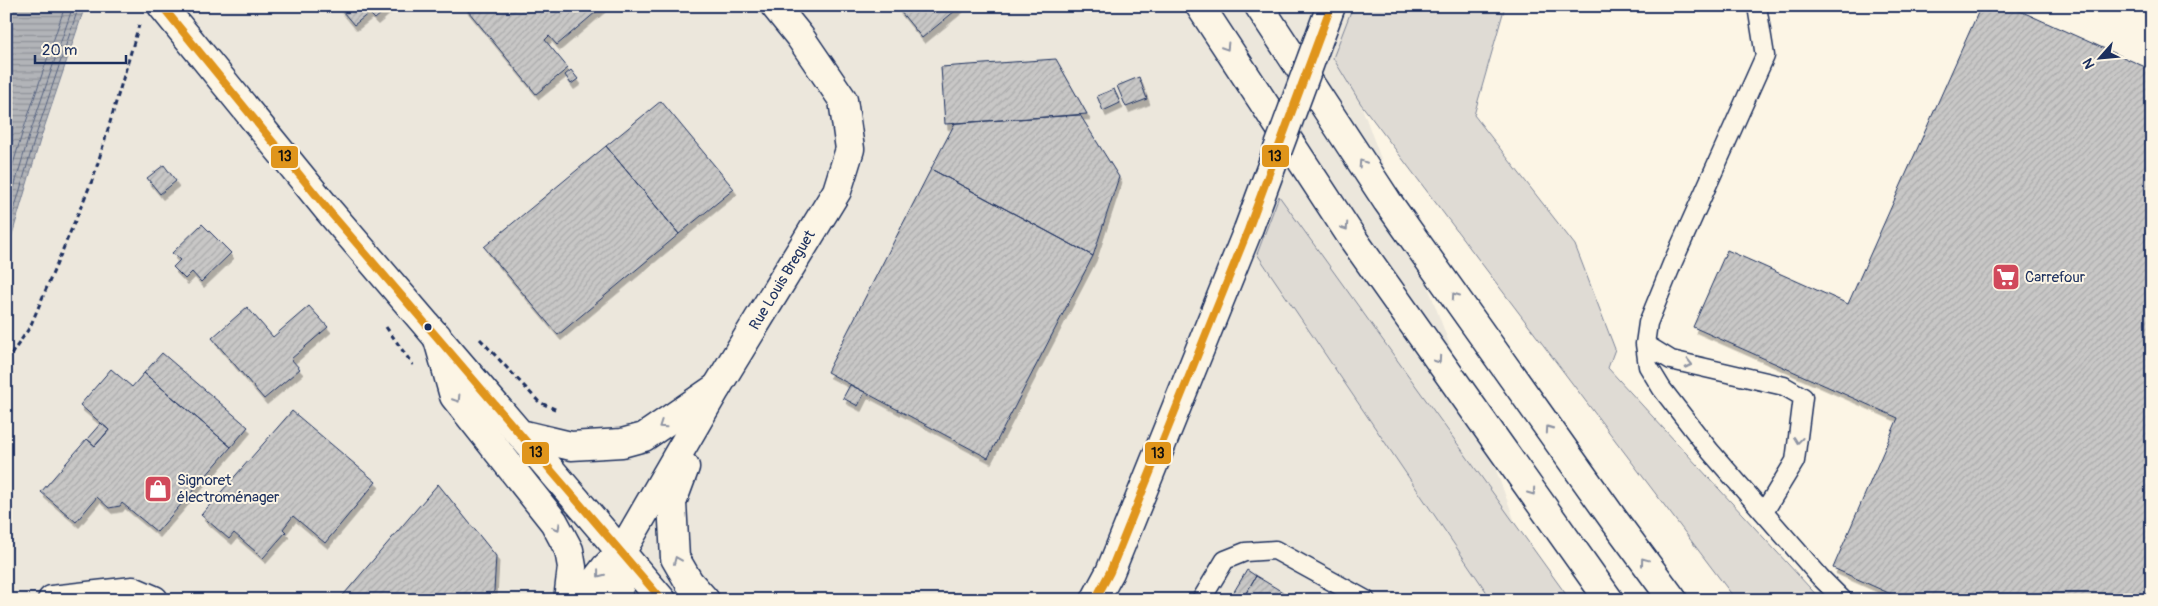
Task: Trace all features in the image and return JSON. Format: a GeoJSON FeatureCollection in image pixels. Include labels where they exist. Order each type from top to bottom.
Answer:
{"type":"FeatureCollection","features":[{"type":"Feature","properties":{"kind":"main road"},"geometry":{"type":"LineString","coordinates":[[162,6],[329,211],[662,600]]}},
{"type":"Feature","properties":{"kind":"main road","name":"Rue Louis Breguet"},"geometry":{"type":"LineString","coordinates":[[580,600],[605,568],[622,551],[717,387],[837,191],[850,150],[843,100],[800,37],[775,6]]}},
{"type":"Feature","properties":{"kind":"main road"},"geometry":{"type":"LineString","coordinates":[[1200,6],[1352,239],[1609,600]]}},
{"type":"Feature","properties":{"kind":"main road"},"geometry":{"type":"LineString","coordinates":[[1260,6],[1387,201],[1608,512],[1673,600]]}},
{"type":"Feature","properties":{"kind":"main road"},"geometry":{"type":"LineString","coordinates":[[1095,600],[1110,572],[1248,230],[1331,6]]}},
{"type":"Feature","properties":{"kind":"main road"},"geometry":{"type":"LineString","coordinates":[[437,336],[454,396],[554,522],[569,550],[572,567],[568,600]]}},
{"type":"Feature","properties":{"kind":"main road"},"geometry":{"type":"LineString","coordinates":[[521,434],[571,446],[622,443],[644,437],[717,387]]}},
{"type":"Feature","properties":{"kind":"main road"},"geometry":{"type":"LineString","coordinates":[[705,600],[689,582],[674,558],[672,502],[680,479],[704,430],[717,387]]}},
{"type":"Feature","properties":{"kind":"main road"},"geometry":{"type":"LineString","coordinates":[[613,600],[620,588],[623,576],[622,551]]}},
{"type":"Feature","properties":{"kind":"main road"},"geometry":{"type":"LineString","coordinates":[[52,600],[133,592],[154,600]]}},
{"type":"Feature","properties":{"kind":"lane"},"geometry":{"type":"LineString","coordinates":[[1756,6],[1765,56],[1672,264],[1648,323],[1645,344],[1648,366],[1662,389],[1710,451],[1820,577],[1843,600]]}},
{"type":"Feature","properties":{"kind":"lane"},"geometry":{"type":"LineString","coordinates":[[1645,344],[1670,360],[1784,386],[1803,397],[1796,461],[1764,512]]}},
{"type":"Feature","properties":{"kind":"lane"},"geometry":{"type":"LineString","coordinates":[[1201,600],[1225,560],[1245,552],[1275,550],[1366,600]]}},
{"type":"Feature","properties":{"kind":"path"},"geometry":{"type":"LineString","coordinates":[[6,362],[30,327],[94,176],[140,21]]}},
{"type":"Feature","properties":{"kind":"path"},"geometry":{"type":"LineString","coordinates":[[479,338],[539,402],[563,413]]}},
{"type":"Feature","properties":{"kind":"shaded area"},"geometry":{"type":"Polygon","coordinates":[[[56,6],[1387,6],[1361,105],[1544,600],[6,600],[6,141],[56,6]]]}},
{"type":"Feature","properties":{"kind":"shaded area"},"geometry":{"type":"Polygon","coordinates":[[[1353,6],[1505,6],[1474,115],[1575,245],[1615,349],[1608,368],[1821,600],[1736,600],[1361,104],[1333,58],[1353,6]]]}},
{"type":"Feature","properties":{"kind":"shaded area"},"geometry":{"type":"Polygon","coordinates":[[[1279,196],[1570,600],[1492,600],[1257,254],[1279,196]]]}},
{"type":"Feature","properties":{"kind":"water"},"geometry":{"type":"Polygon","coordinates":[[[6,6],[85,6],[40,140],[6,255],[6,6]]]}},
{"type":"Feature","properties":{"kind":"building"},"geometry":{"type":"Polygon","coordinates":[[[338,6],[390,6],[375,19],[369,13],[354,25],[338,6]]]}},
{"type":"Feature","properties":{"kind":"building"},"geometry":{"type":"Polygon","coordinates":[[[464,6],[518,6],[519,8],[521,6],[603,6],[557,45],[549,36],[545,40],[568,68],[536,94],[464,6]]]}},
{"type":"Feature","properties":{"kind":"building"},"geometry":{"type":"Polygon","coordinates":[[[896,6],[961,6],[922,38],[896,6]]]}},
{"type":"Feature","properties":{"kind":"building","name":"Carrefour"},"geometry":{"type":"Polygon","coordinates":[[[1981,6],[2009,6],[2152,70],[2152,600],[1904,600],[1833,568],[1898,418],[1693,327],[1727,250],[1848,304],[1981,6]]]}},
{"type":"Feature","properties":{"kind":"building"},"geometry":{"type":"Polygon","coordinates":[[[1056,59],[1087,114],[945,124],[941,67],[1056,59]]]}},
{"type":"Feature","properties":{"kind":"building"},"geometry":{"type":"Polygon","coordinates":[[[571,70],[578,79],[571,84],[565,75],[571,70]]]}},
{"type":"Feature","properties":{"kind":"building"},"geometry":{"type":"Polygon","coordinates":[[[1139,77],[1147,99],[1126,107],[1117,86],[1139,77]]]}},
{"type":"Feature","properties":{"kind":"building"},"geometry":{"type":"Polygon","coordinates":[[[1114,89],[1120,103],[1103,111],[1097,96],[1114,89]]]}},
{"type":"Feature","properties":{"kind":"building"},"geometry":{"type":"Polygon","coordinates":[[[661,101],[734,189],[679,234],[606,146],[661,101]]]}},
{"type":"Feature","properties":{"kind":"building"},"geometry":{"type":"Polygon","coordinates":[[[1080,115],[1119,177],[1093,256],[931,169],[955,123],[1080,115]]]}},
{"type":"Feature","properties":{"kind":"building"},"geometry":{"type":"Polygon","coordinates":[[[606,146],[679,234],[558,335],[484,247],[606,146]]]}},
{"type":"Feature","properties":{"kind":"building"},"geometry":{"type":"Polygon","coordinates":[[[164,165],[176,181],[160,194],[147,178],[164,165]]]}},
{"type":"Feature","properties":{"kind":"building"},"geometry":{"type":"Polygon","coordinates":[[[931,169],[1093,256],[988,458],[827,372],[931,169]]]}},
{"type":"Feature","properties":{"kind":"building"},"geometry":{"type":"Polygon","coordinates":[[[202,224],[231,253],[201,282],[192,272],[185,279],[173,267],[180,260],[172,253],[202,224]]]}},
{"type":"Feature","properties":{"kind":"building"},"geometry":{"type":"Polygon","coordinates":[[[309,306],[328,327],[291,359],[300,369],[264,399],[212,338],[247,307],[273,337],[309,306]]]}},
{"type":"Feature","properties":{"kind":"building"},"geometry":{"type":"Polygon","coordinates":[[[162,353],[248,427],[231,447],[144,373],[162,353]]]}},
{"type":"Feature","properties":{"kind":"building"},"geometry":{"type":"Polygon","coordinates":[[[111,369],[132,387],[144,373],[231,447],[157,532],[122,503],[120,506],[109,508],[97,497],[76,522],[41,492],[87,439],[95,446],[109,430],[80,405],[111,369]]]}},
{"type":"Feature","properties":{"kind":"building"},"geometry":{"type":"Polygon","coordinates":[[[850,385],[865,392],[858,406],[843,398],[850,385]]]}},
{"type":"Feature","properties":{"kind":"building"},"geometry":{"type":"Polygon","coordinates":[[[292,411],[376,482],[325,543],[293,516],[283,529],[286,532],[263,558],[234,533],[229,539],[201,515],[292,411]]]}},
{"type":"Feature","properties":{"kind":"building"},"geometry":{"type":"Polygon","coordinates":[[[101,423],[109,430],[95,446],[87,439],[101,423]]]}},
{"type":"Feature","properties":{"kind":"building"},"geometry":{"type":"Polygon","coordinates":[[[438,484],[496,556],[494,591],[489,600],[339,600],[438,484]]]}},
{"type":"Feature","properties":{"kind":"building"},"geometry":{"type":"Polygon","coordinates":[[[1247,570],[1256,576],[1242,600],[1229,600],[1247,570]]]}},
{"type":"Feature","properties":{"kind":"building"},"geometry":{"type":"Polygon","coordinates":[[[1256,576],[1296,600],[1242,600],[1256,576]]]}},
{"type":"Feature","properties":{"kind":"transit line","name":"13"},"geometry":{"type":"LineString","coordinates":[[162,6],[329,211],[662,600]]}},
{"type":"Feature","properties":{"kind":"transit line","name":"13"},"geometry":{"type":"LineString","coordinates":[[1095,600],[1110,572],[1248,230],[1331,6]]}},
{"type":"Feature","properties":{"kind":"place","name":"Carrefour"},"geometry":{"type":"Point","coordinates":[2006,277]}},
{"type":"Feature","properties":{"kind":"place","name":"Signoret électroménager"},"geometry":{"type":"Point","coordinates":[158,489]}}]}
